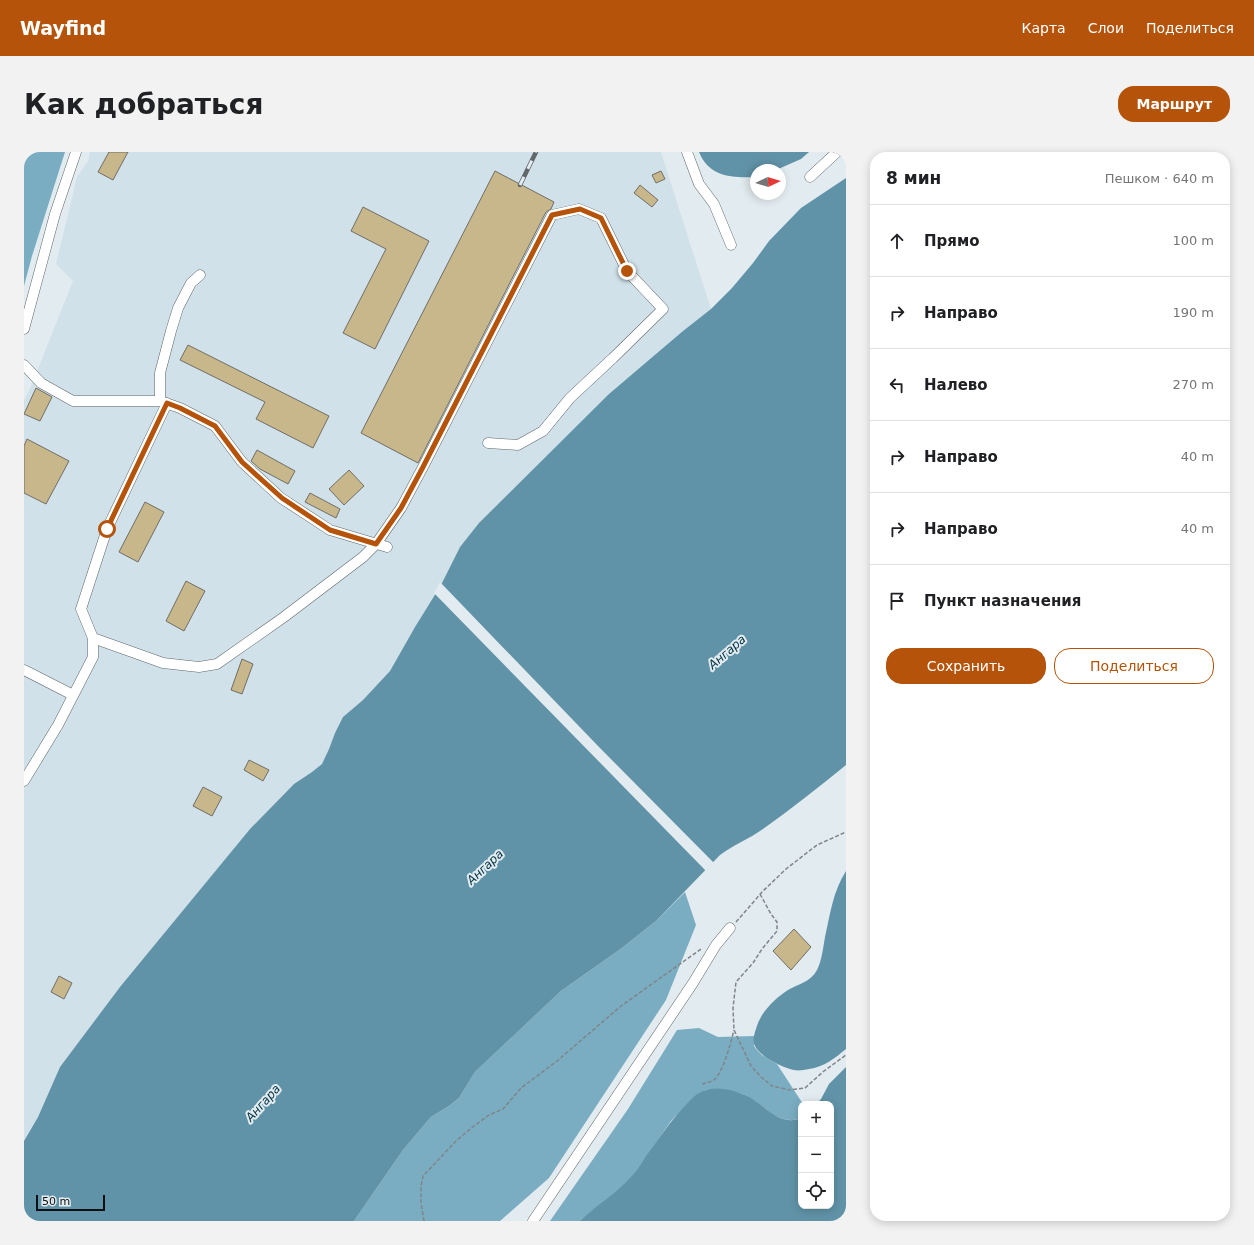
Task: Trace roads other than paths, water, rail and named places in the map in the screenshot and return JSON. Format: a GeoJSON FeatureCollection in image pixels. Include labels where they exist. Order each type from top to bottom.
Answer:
{"type":"FeatureCollection","features":[{"type":"Feature","properties":{"kind":"street"},"geometry":{"type":"LineString","coordinates":[[24,329],[56,214],[76,152]]}},
{"type":"Feature","properties":{"kind":"street"},"geometry":{"type":"LineString","coordinates":[[687,152],[699,184],[714,204],[731,245]]}},
{"type":"Feature","properties":{"kind":"street"},"geometry":{"type":"LineString","coordinates":[[810,177],[837,152]]}},
{"type":"Feature","properties":{"kind":"street"},"geometry":{"type":"LineString","coordinates":[[93,638],[163,663],[199,667],[217,664],[284,617],[363,557],[376,544],[401,508],[552,215],[580,209],[601,218],[627,271],[662,309],[570,398],[543,431],[518,445],[488,443]]}},
{"type":"Feature","properties":{"kind":"street"},"geometry":{"type":"LineString","coordinates":[[24,781],[58,725],[93,657],[93,638],[81,609],[107,529],[164,402],[160,373],[176,314],[191,283],[200,275]]}},
{"type":"Feature","properties":{"kind":"street"},"geometry":{"type":"LineString","coordinates":[[24,365],[41,383],[73,401],[164,402],[180,408],[215,426],[242,462],[282,498],[330,530],[387,547]]}},
{"type":"Feature","properties":{"kind":"street"},"geometry":{"type":"LineString","coordinates":[[24,670],[74,695]]}},
{"type":"Feature","properties":{"kind":"street"},"geometry":{"type":"LineString","coordinates":[[533,1221],[716,945],[730,928]]}},
{"type":"Feature","properties":{"kind":"water"},"geometry":{"type":"Polygon","coordinates":[[[699,152],[809,152],[801,159],[786,166],[786,164],[750,164],[750,177],[738,177],[722,174],[709,167],[699,152]]]}},
{"type":"Feature","properties":{"kind":"water","name":"Ангара"},"geometry":{"type":"Polygon","coordinates":[[[846,178],[846,765],[763,829],[720,855],[656,921],[622,948],[561,991],[475,1072],[459,1098],[431,1117],[403,1150],[354,1221],[24,1221],[24,1141],[38,1117],[60,1067],[120,987],[250,829],[294,784],[322,764],[343,717],[363,700],[390,671],[441,585],[460,547],[479,523],[609,394],[711,309],[732,288],[769,241],[801,208],[846,178]]]}},
{"type":"Feature","properties":{"kind":"water"},"geometry":{"type":"Polygon","coordinates":[[[846,871],[846,1049],[833,1059],[820,1066],[802,1070],[789,1069],[771,1061],[760,1053],[754,1044],[755,1033],[761,1017],[773,1002],[788,990],[808,980],[817,970],[821,958],[832,903],[846,871]]]}},
{"type":"Feature","properties":{"kind":"water"},"geometry":{"type":"Polygon","coordinates":[[[846,1067],[846,1221],[580,1221],[619,1189],[634,1174],[669,1124],[692,1098],[700,1092],[718,1088],[737,1092],[750,1097],[770,1112],[784,1119],[798,1119],[798,1209],[834,1209],[834,1101],[819,1101],[829,1084],[846,1067]]]}},
{"type":"Feature","properties":{"kind":"railway"},"geometry":{"type":"LineString","coordinates":[[520,185],[536,152]]}}]}
